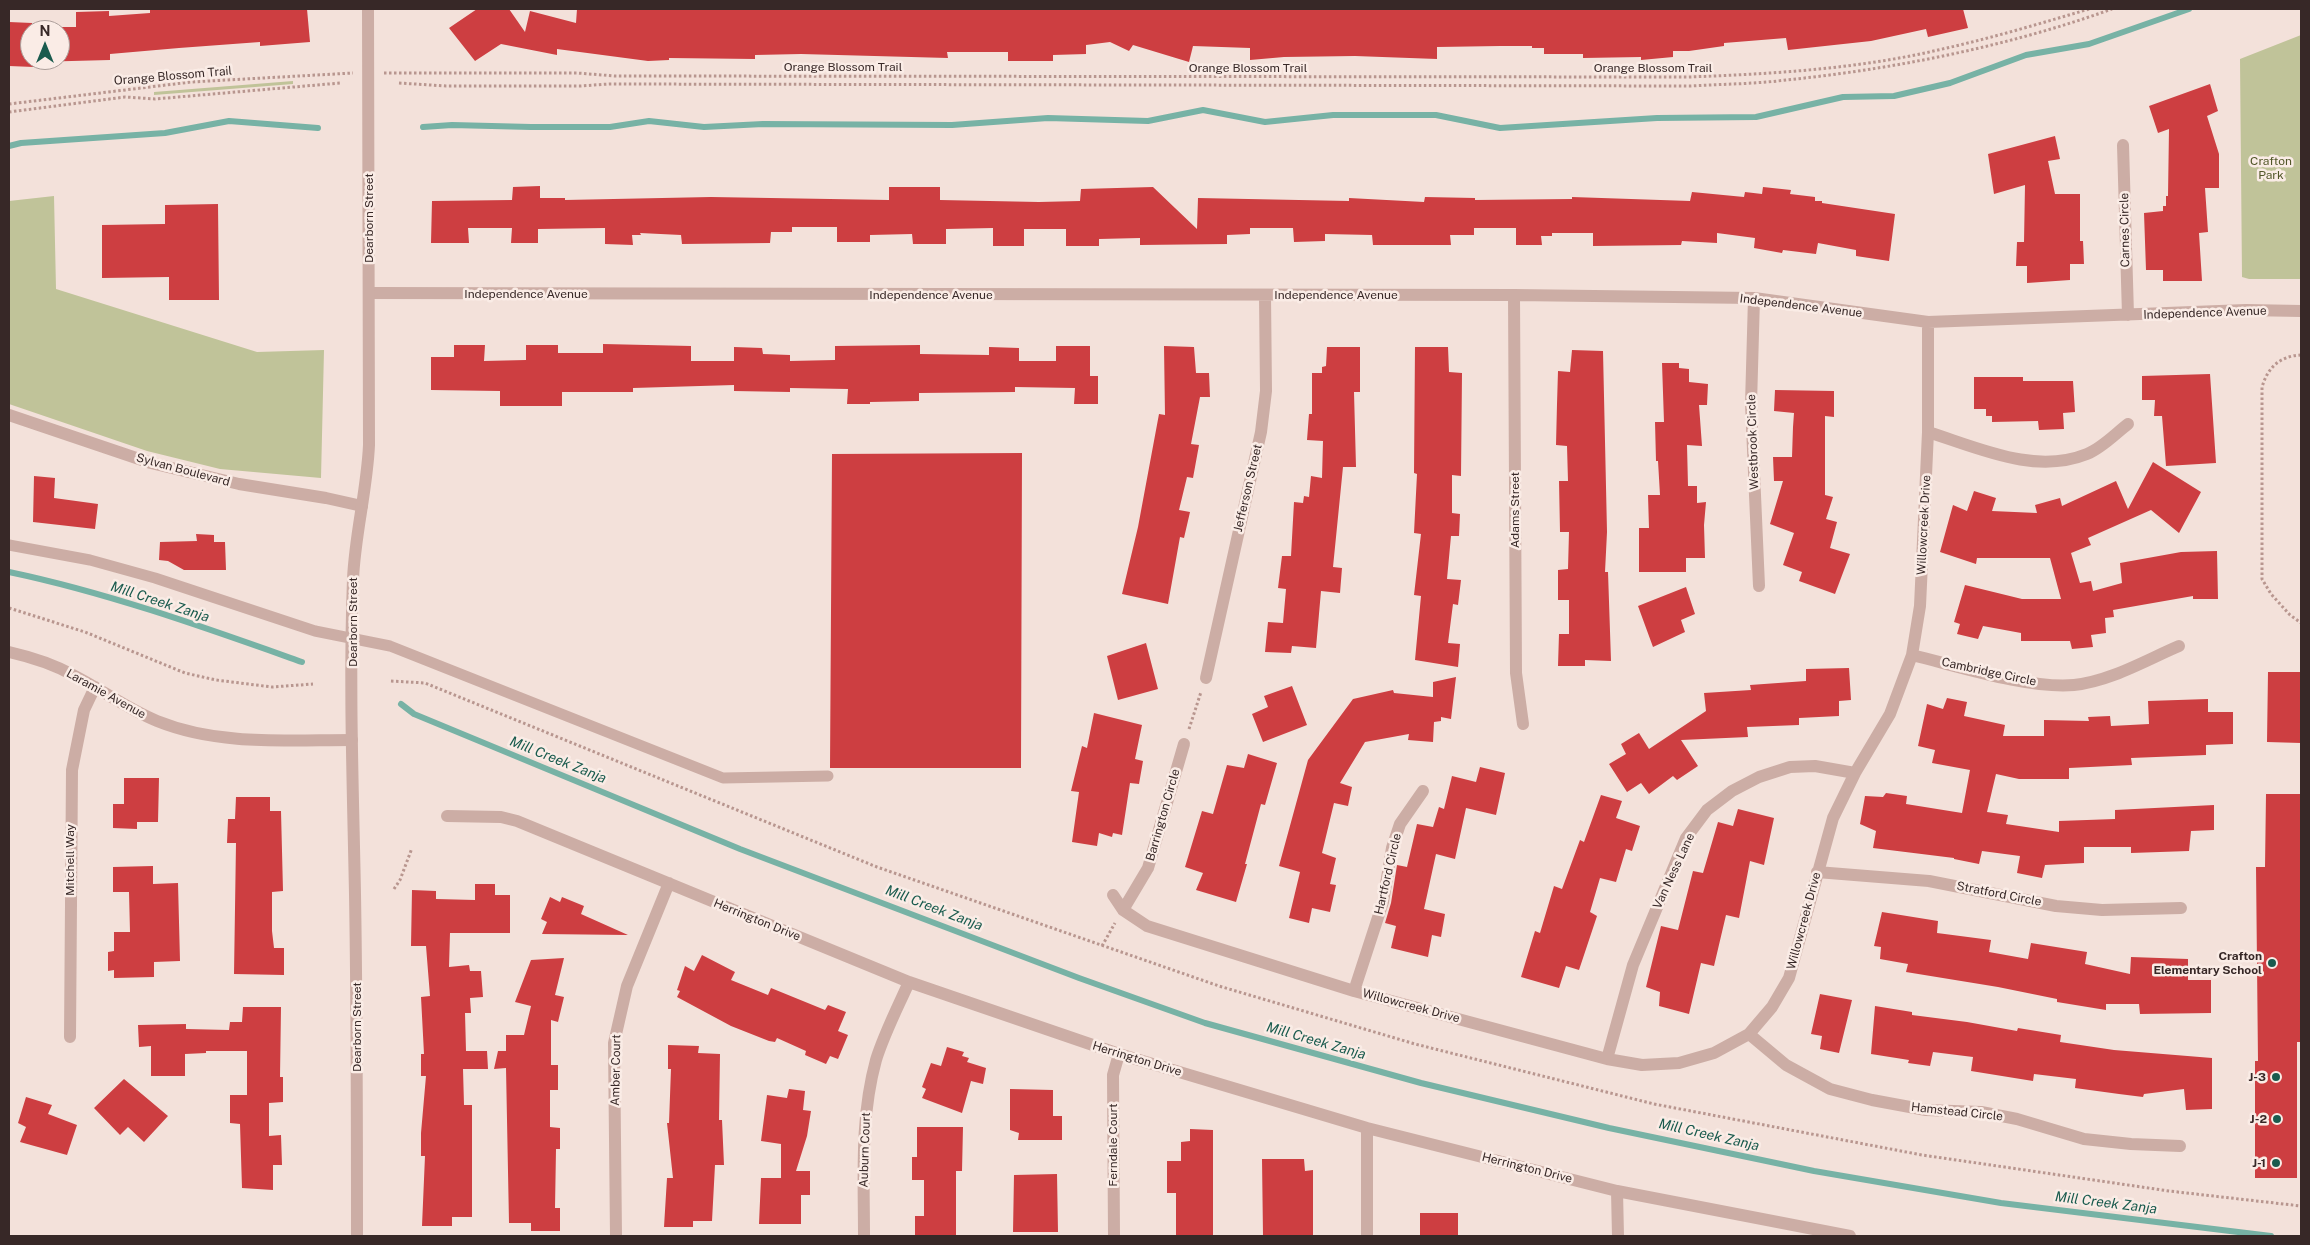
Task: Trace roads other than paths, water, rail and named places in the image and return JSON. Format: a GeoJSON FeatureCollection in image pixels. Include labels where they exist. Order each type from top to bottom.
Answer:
{"type":"FeatureCollection","features":[{"type":"Feature","properties":{"kind":"street","name":"Dearborn Street"},"geometry":{"type":"LineString","coordinates":[[357,1236],[358,1030],[352,740],[355,555],[369,445],[368,9]]}},
{"type":"Feature","properties":{"kind":"street","name":"Carnes Circle"},"geometry":{"type":"LineString","coordinates":[[2123,145],[2128,315]]}},
{"type":"Feature","properties":{"kind":"street","name":"Independence Avenue"},"geometry":{"type":"LineString","coordinates":[[370,293],[1754,298],[1928,322],[2246,310],[2301,311]]}},
{"type":"Feature","properties":{"kind":"street","name":"Jefferson Street"},"geometry":{"type":"LineString","coordinates":[[1206,678],[1261,432],[1266,391],[1265,296]]}},
{"type":"Feature","properties":{"kind":"street","name":"Adams Street"},"geometry":{"type":"LineString","coordinates":[[1514,296],[1516,673],[1523,724]]}},
{"type":"Feature","properties":{"kind":"street","name":"Westbrook Circle"},"geometry":{"type":"LineString","coordinates":[[1754,298],[1751,404],[1759,586]]}},
{"type":"Feature","properties":{"kind":"street","name":"Willowcreek Drive"},"geometry":{"type":"LineString","coordinates":[[1114,895],[1123,910],[1147,926],[1354,991],[1607,1059],[1642,1064],[1679,1064],[1714,1053],[1750,1034],[1772,1007],[1789,978],[1833,818],[1854,773],[1890,714],[1912,655],[1920,606],[1928,432],[1928,322]]}},
{"type":"Feature","properties":{"kind":"street","name":"Sylvan Boulevard"},"geometry":{"type":"LineString","coordinates":[[9,415],[151,463],[239,484],[326,498],[362,506]]}},
{"type":"Feature","properties":{"kind":"street"},"geometry":{"type":"LineString","coordinates":[[1928,432],[2024,461],[2060,462],[2089,453],[2128,424]]}},
{"type":"Feature","properties":{"kind":"street","name":"Cambridge Circle"},"geometry":{"type":"LineString","coordinates":[[1912,655],[2028,683],[2074,685],[2112,676],[2178,646]]}},
{"type":"Feature","properties":{"kind":"street","name":"Laramie Avenue"},"geometry":{"type":"LineString","coordinates":[[9,652],[52,665],[95,687],[132,710],[156,721],[214,738],[244,741],[352,740]]}},
{"type":"Feature","properties":{"kind":"street","name":"Mitchell Way"},"geometry":{"type":"LineString","coordinates":[[70,1037],[72,770],[84,710],[95,687]]}},
{"type":"Feature","properties":{"kind":"street","name":"Barrington Circle"},"geometry":{"type":"LineString","coordinates":[[1123,910],[1148,868],[1184,744]]}},
{"type":"Feature","properties":{"kind":"street","name":"Van Ness Lane"},"geometry":{"type":"LineString","coordinates":[[1607,1059],[1633,966],[1686,838],[1707,810],[1732,791],[1759,777],[1790,767],[1815,766],[1854,773]]}},
{"type":"Feature","properties":{"kind":"street","name":"Hartford Circle"},"geometry":{"type":"LineString","coordinates":[[1354,991],[1383,902],[1392,848],[1400,824],[1424,791]]}},
{"type":"Feature","properties":{"kind":"street","name":"Herrington Drive"},"geometry":{"type":"LineString","coordinates":[[447,816],[501,817],[517,821],[909,982],[1119,1054],[1367,1128],[1617,1192],[1850,1236]]}},
{"type":"Feature","properties":{"kind":"street","name":"Stratford Circle"},"geometry":{"type":"LineString","coordinates":[[1817,872],[1930,881],[2056,906],[2102,910],[2180,908]]}},
{"type":"Feature","properties":{"kind":"street","name":"Amber Court"},"geometry":{"type":"LineString","coordinates":[[616,1236],[614,1043],[627,986],[669,884]]}},
{"type":"Feature","properties":{"kind":"street","name":"Auburn Court"},"geometry":{"type":"LineString","coordinates":[[864,1236],[864,1135],[869,1090],[877,1058],[909,982]]}},
{"type":"Feature","properties":{"kind":"street","name":"Hamstead Circle"},"geometry":{"type":"LineString","coordinates":[[1750,1034],[1786,1064],[1830,1089],[1872,1100],[1926,1110],[1981,1112],[2017,1119],[2084,1139],[2180,1146]]}},
{"type":"Feature","properties":{"kind":"street","name":"Ferndale Court"},"geometry":{"type":"LineString","coordinates":[[1114,1236],[1113,1075],[1119,1054]]}},
{"type":"Feature","properties":{"kind":"street"},"geometry":{"type":"LineString","coordinates":[[1367,1128],[1368,1236]]}},
{"type":"Feature","properties":{"kind":"street"},"geometry":{"type":"LineString","coordinates":[[1617,1192],[1618,1236]]}},
{"type":"Feature","properties":{"kind":"lane"},"geometry":{"type":"LineString","coordinates":[[9,545],[109,565],[156,578],[315,631],[390,646],[723,778],[828,776]]}},
{"type":"Feature","properties":{"kind":"waterway"},"geometry":{"type":"LineString","coordinates":[[423,127],[452,125],[610,127],[649,121],[704,127],[763,124],[952,125],[1048,118],[1148,121],[1203,110],[1265,122],[1333,115],[1436,115],[1500,128],[1657,118],[1756,117],[1843,97],[1894,96],[1950,83],[2026,55],[2089,44],[2189,9]]}},
{"type":"Feature","properties":{"kind":"waterway"},"geometry":{"type":"LineString","coordinates":[[9,146],[21,143],[165,133],[229,121],[318,128]]}},
{"type":"Feature","properties":{"kind":"waterway","name":"Mill Creek Zanja"},"geometry":{"type":"LineString","coordinates":[[9,572],[120,601],[302,662]]}},
{"type":"Feature","properties":{"kind":"waterway","name":"Mill Creek Zanja"},"geometry":{"type":"LineString","coordinates":[[401,704],[414,714],[740,849],[1079,978],[1205,1023],[1421,1083],[1609,1128],[1814,1171],[2001,1203],[2271,1236]]}},
{"type":"Feature","properties":{"kind":"place","name":"Crafton Elementary School"},"geometry":{"type":"Point","coordinates":[2272,963]}},
{"type":"Feature","properties":{"kind":"place","name":"J-3"},"geometry":{"type":"Point","coordinates":[2276,1077]}},
{"type":"Feature","properties":{"kind":"place","name":"J-2"},"geometry":{"type":"Point","coordinates":[2277,1119]}},
{"type":"Feature","properties":{"kind":"place","name":"J-1"},"geometry":{"type":"Point","coordinates":[2276,1163]}},
{"type":"Feature","properties":{"kind":"park label","name":"Crafton Park"},"geometry":{"type":"Point","coordinates":[2271,168]}}]}
